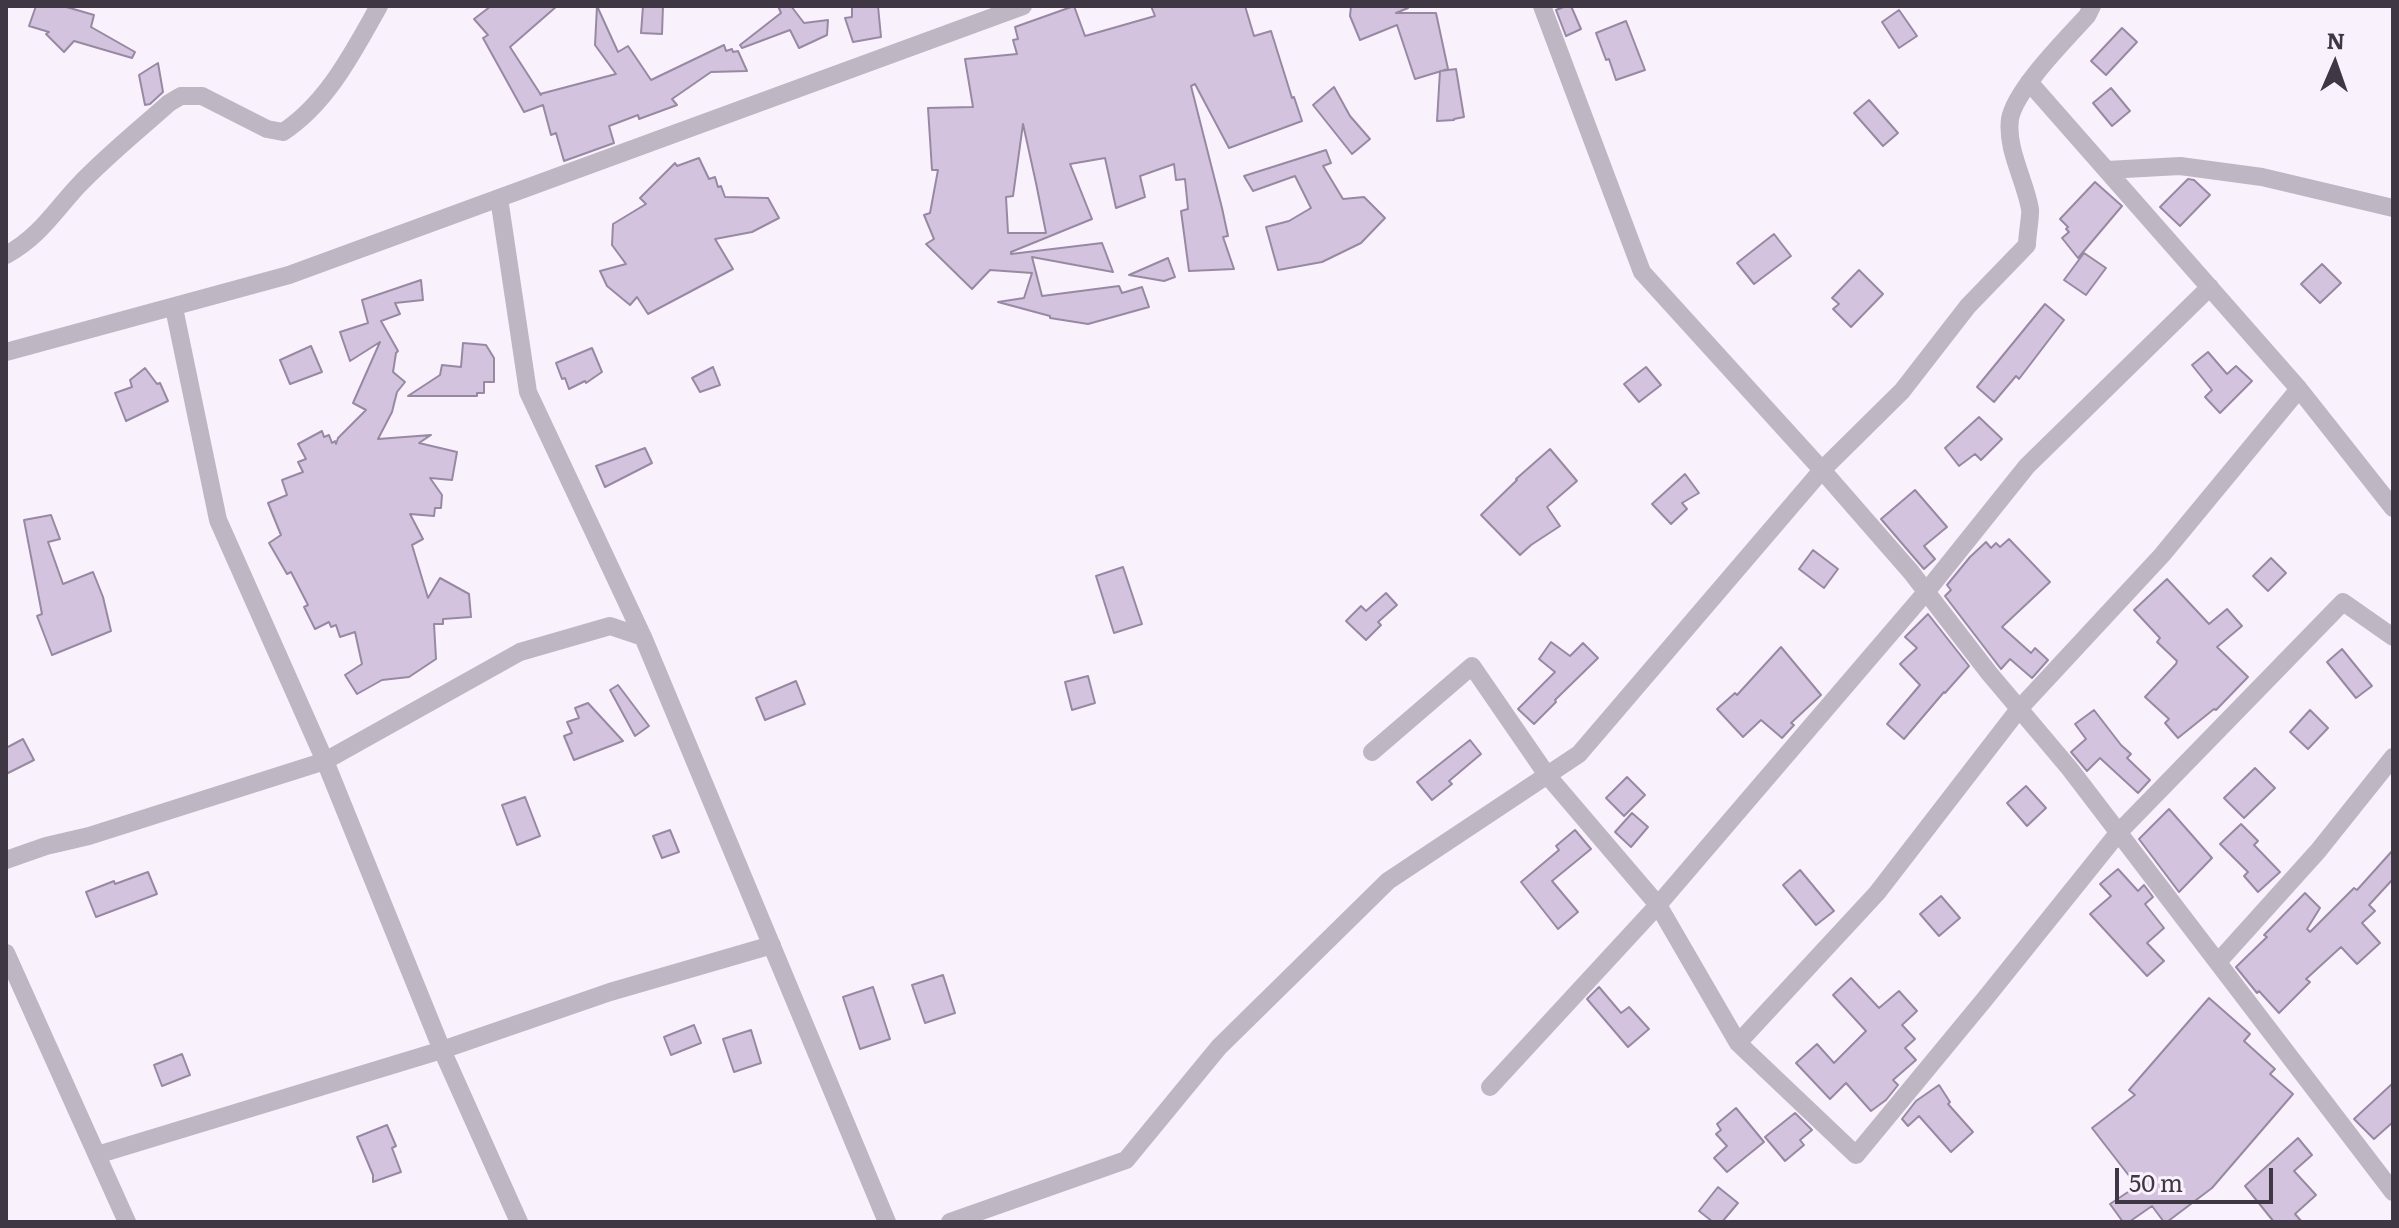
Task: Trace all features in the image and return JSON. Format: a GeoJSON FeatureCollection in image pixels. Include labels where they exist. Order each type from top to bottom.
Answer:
{"type":"FeatureCollection","features":[{"type":"Feature","properties":{"kind":"street"},"geometry":{"type":"LineString","coordinates":[[6,255],[18,249],[49,222],[78,186],[169,103],[181,96],[202,96],[267,129],[283,132],[299,122],[329,89],[379,6]]}},
{"type":"Feature","properties":{"kind":"street"},"geometry":{"type":"LineString","coordinates":[[6,352],[289,275],[1023,6]]}},
{"type":"Feature","properties":{"kind":"street"},"geometry":{"type":"LineString","coordinates":[[1542,6],[1642,272],[1822,470],[1926,592],[2070,769],[2393,1192]]}},
{"type":"Feature","properties":{"kind":"street"},"geometry":{"type":"LineString","coordinates":[[950,1222],[1126,1160],[1219,1047],[1388,881],[1579,754],[1822,470],[1902,391],[1968,306],[2027,245],[2027,225],[2031,212],[2011,139],[2010,117],[2029,82],[2087,16],[2092,6]]}},
{"type":"Feature","properties":{"kind":"street"},"geometry":{"type":"LineString","coordinates":[[2029,82],[2299,389],[2393,508]]}},
{"type":"Feature","properties":{"kind":"street"},"geometry":{"type":"LineString","coordinates":[[2107,170],[2180,166],[2262,177],[2393,208]]}},
{"type":"Feature","properties":{"kind":"street"},"geometry":{"type":"LineString","coordinates":[[499,198],[528,392],[643,637],[887,1222]]}},
{"type":"Feature","properties":{"kind":"street"},"geometry":{"type":"LineString","coordinates":[[1490,1087],[1658,905],[1926,592],[2027,466],[2210,287]]}},
{"type":"Feature","properties":{"kind":"street"},"geometry":{"type":"LineString","coordinates":[[174,308],[218,520],[325,761],[442,1050],[519,1222]]}},
{"type":"Feature","properties":{"kind":"street"},"geometry":{"type":"LineString","coordinates":[[1738,1043],[1877,893],[2019,709],[2162,555],[2299,389]]}},
{"type":"Feature","properties":{"kind":"street"},"geometry":{"type":"LineString","coordinates":[[1372,752],[1472,666],[1547,775],[1658,905],[1738,1043],[1856,1155],[2119,832],[2343,602],[2393,637]]}},
{"type":"Feature","properties":{"kind":"street"},"geometry":{"type":"LineString","coordinates":[[6,860],[325,761],[520,652],[610,626],[643,637]]}},
{"type":"Feature","properties":{"kind":"street"},"geometry":{"type":"LineString","coordinates":[[2218,962],[2318,851],[2393,757]]}},
{"type":"Feature","properties":{"kind":"street"},"geometry":{"type":"LineString","coordinates":[[97,1155],[442,1050],[610,992],[772,945]]}},
{"type":"Feature","properties":{"kind":"street"},"geometry":{"type":"LineString","coordinates":[[6,953],[127,1222]]}},
{"type":"Feature","properties":{"kind":"building"},"geometry":{"type":"Polygon","coordinates":[[[36,6],[63,6],[94,15],[91,27],[135,52],[132,58],[74,41],[64,52],[46,34],[49,32],[29,26],[36,6]]]}},
{"type":"Feature","properties":{"kind":"building"},"geometry":{"type":"Polygon","coordinates":[[[491,6],[557,6],[510,47],[540,94],[616,74],[595,45],[597,6],[618,52],[628,46],[651,80],[724,45],[726,51],[738,51],[747,71],[711,72],[672,99],[677,105],[609,126],[614,143],[564,161],[556,133],[551,135],[543,105],[524,112],[483,38],[488,35],[474,19],[491,6]]]}},
{"type":"Feature","properties":{"kind":"building"},"geometry":{"type":"Polygon","coordinates":[[[643,6],[663,6],[662,34],[641,33],[643,6]]]}},
{"type":"Feature","properties":{"kind":"building"},"geometry":{"type":"Polygon","coordinates":[[[778,6],[791,6],[804,23],[828,20],[827,35],[799,48],[790,30],[742,48],[740,45],[781,13],[778,6]]]}},
{"type":"Feature","properties":{"kind":"building"},"geometry":{"type":"Polygon","coordinates":[[[852,6],[878,6],[881,37],[853,42],[845,18],[852,17],[852,6]]]}},
{"type":"Feature","properties":{"kind":"building"},"geometry":{"type":"Polygon","coordinates":[[[1074,6],[1085,36],[1155,16],[1151,6],[1245,6],[1254,36],[1271,31],[1302,121],[1229,148],[1195,84],[1191,86],[1228,236],[1223,237],[1234,269],[1189,271],[1181,211],[1188,209],[1185,179],[1176,180],[1174,164],[1140,176],[1145,197],[1116,208],[1105,158],[1070,164],[1092,219],[1011,254],[1102,243],[1113,272],[1032,257],[1042,296],[1119,286],[1122,293],[1142,287],[1149,307],[1088,324],[1050,318],[998,302],[1024,298],[1032,273],[990,270],[972,289],[926,244],[934,239],[924,215],[930,213],[938,170],[932,170],[928,108],[973,107],[965,59],[1017,54],[1013,40],[1018,39],[1015,27],[1074,6]],[[1023,124],[1013,196],[1006,197],[1008,233],[1046,233],[1023,124]]]}},
{"type":"Feature","properties":{"kind":"building"},"geometry":{"type":"Polygon","coordinates":[[[1351,6],[1407,6],[1396,13],[1436,13],[1448,69],[1415,79],[1397,25],[1360,40],[1350,16],[1351,6]]]}},
{"type":"Feature","properties":{"kind":"building"},"geometry":{"type":"Polygon","coordinates":[[[1571,6],[1581,29],[1566,36],[1556,10],[1571,6]]]}},
{"type":"Feature","properties":{"kind":"building"},"geometry":{"type":"Polygon","coordinates":[[[1899,10],[1917,36],[1899,48],[1882,22],[1899,10]]]}},
{"type":"Feature","properties":{"kind":"building"},"geometry":{"type":"Polygon","coordinates":[[[1626,21],[1645,70],[1616,80],[1596,33],[1626,21]]]}},
{"type":"Feature","properties":{"kind":"building"},"geometry":{"type":"Polygon","coordinates":[[[2122,28],[2137,42],[2106,75],[2091,61],[2122,28]]]}},
{"type":"Feature","properties":{"kind":"building"},"geometry":{"type":"Polygon","coordinates":[[[158,63],[163,92],[145,105],[139,75],[158,63]]]}},
{"type":"Feature","properties":{"kind":"building"},"geometry":{"type":"Polygon","coordinates":[[[1456,69],[1464,117],[1437,121],[1440,71],[1456,69]]]}},
{"type":"Feature","properties":{"kind":"building"},"geometry":{"type":"Polygon","coordinates":[[[1334,87],[1350,116],[1370,139],[1352,154],[1313,105],[1334,87]]]}},
{"type":"Feature","properties":{"kind":"building"},"geometry":{"type":"Polygon","coordinates":[[[2111,88],[2130,111],[2112,126],[2093,103],[2111,88]]]}},
{"type":"Feature","properties":{"kind":"building"},"geometry":{"type":"Polygon","coordinates":[[[1869,100],[1898,133],[1883,146],[1854,113],[1869,100]]]}},
{"type":"Feature","properties":{"kind":"building"},"geometry":{"type":"Polygon","coordinates":[[[1326,150],[1331,163],[1323,166],[1343,199],[1364,197],[1385,218],[1361,243],[1322,262],[1278,270],[1266,227],[1289,221],[1311,208],[1295,176],[1253,191],[1244,176],[1326,150]]]}},
{"type":"Feature","properties":{"kind":"building"},"geometry":{"type":"Polygon","coordinates":[[[699,158],[709,179],[715,177],[725,197],[768,198],[779,218],[752,232],[715,239],[733,269],[648,314],[637,297],[630,305],[607,286],[600,271],[626,264],[612,245],[613,224],[646,204],[640,198],[675,163],[677,166],[699,158]]]}},
{"type":"Feature","properties":{"kind":"building"},"geometry":{"type":"Polygon","coordinates":[[[2188,179],[2194,180],[2210,195],[2180,226],[2160,207],[2188,179]]]}},
{"type":"Feature","properties":{"kind":"building"},"geometry":{"type":"Polygon","coordinates":[[[2095,182],[2122,206],[2078,258],[2062,238],[2069,232],[2060,219],[2095,182]]]}},
{"type":"Feature","properties":{"kind":"building"},"geometry":{"type":"Polygon","coordinates":[[[1774,234],[1791,256],[1754,284],[1737,263],[1774,234]]]}},
{"type":"Feature","properties":{"kind":"building"},"geometry":{"type":"Polygon","coordinates":[[[2084,253],[2106,268],[2086,295],[2064,280],[2084,253]]]}},
{"type":"Feature","properties":{"kind":"building"},"geometry":{"type":"Polygon","coordinates":[[[1168,258],[1175,277],[1164,281],[1129,275],[1168,258]]]}},
{"type":"Feature","properties":{"kind":"building"},"geometry":{"type":"Polygon","coordinates":[[[2322,264],[2341,283],[2320,303],[2301,284],[2322,264]]]}},
{"type":"Feature","properties":{"kind":"building"},"geometry":{"type":"Polygon","coordinates":[[[1859,270],[1883,294],[1851,327],[1833,309],[1839,304],[1832,298],[1859,270]]]}},
{"type":"Feature","properties":{"kind":"building"},"geometry":{"type":"Polygon","coordinates":[[[421,280],[423,300],[395,303],[400,314],[381,321],[398,351],[393,372],[405,382],[397,392],[392,412],[378,439],[431,435],[419,443],[457,452],[452,480],[430,478],[442,495],[441,508],[435,508],[434,516],[410,514],[423,539],[412,545],[428,598],[440,578],[469,594],[471,617],[443,619],[443,624],[434,624],[436,659],[409,677],[382,680],[357,694],[345,675],[362,664],[355,632],[340,637],[336,625],[331,627],[329,622],[315,629],[304,607],[308,605],[291,572],[287,574],[269,543],[281,535],[268,503],[287,495],[282,480],[303,472],[298,462],[306,459],[298,444],[322,431],[324,437],[329,435],[332,443],[335,441],[336,444],[338,438],[366,410],[353,403],[380,342],[350,361],[340,332],[368,323],[362,300],[421,280]]]}},
{"type":"Feature","properties":{"kind":"building"},"geometry":{"type":"Polygon","coordinates":[[[2045,304],[2064,320],[2019,379],[2016,376],[1994,402],[1977,387],[2045,304]]]}},
{"type":"Feature","properties":{"kind":"building"},"geometry":{"type":"Polygon","coordinates":[[[463,343],[486,345],[494,358],[494,382],[484,382],[484,393],[477,393],[477,396],[408,396],[440,375],[442,365],[461,367],[463,343]]]}},
{"type":"Feature","properties":{"kind":"building"},"geometry":{"type":"Polygon","coordinates":[[[311,346],[322,372],[290,384],[280,360],[311,346]]]}},
{"type":"Feature","properties":{"kind":"building"},"geometry":{"type":"Polygon","coordinates":[[[592,348],[602,372],[586,383],[569,389],[556,363],[592,348]]]}},
{"type":"Feature","properties":{"kind":"building"},"geometry":{"type":"Polygon","coordinates":[[[2208,352],[2227,374],[2236,366],[2252,381],[2220,413],[2205,397],[2212,390],[2192,365],[2208,352]]]}},
{"type":"Feature","properties":{"kind":"building"},"geometry":{"type":"Polygon","coordinates":[[[713,367],[720,385],[700,392],[692,378],[713,367]]]}},
{"type":"Feature","properties":{"kind":"building"},"geometry":{"type":"Polygon","coordinates":[[[1646,367],[1661,385],[1639,402],[1624,384],[1646,367]]]}},
{"type":"Feature","properties":{"kind":"building"},"geometry":{"type":"Polygon","coordinates":[[[145,368],[157,384],[160,383],[168,401],[126,421],[115,393],[132,387],[130,380],[145,368]]]}},
{"type":"Feature","properties":{"kind":"building"},"geometry":{"type":"Polygon","coordinates":[[[1979,417],[2002,439],[1981,460],[1975,454],[1959,466],[1945,448],[1979,417]]]}},
{"type":"Feature","properties":{"kind":"building"},"geometry":{"type":"Polygon","coordinates":[[[645,448],[652,463],[605,487],[596,466],[645,448]]]}},
{"type":"Feature","properties":{"kind":"building"},"geometry":{"type":"Polygon","coordinates":[[[1550,449],[1577,481],[1547,507],[1560,526],[1520,555],[1481,515],[1550,449]]]}},
{"type":"Feature","properties":{"kind":"building"},"geometry":{"type":"Polygon","coordinates":[[[1685,474],[1699,493],[1682,503],[1687,509],[1671,524],[1652,504],[1685,474]]]}},
{"type":"Feature","properties":{"kind":"building"},"geometry":{"type":"Polygon","coordinates":[[[1915,490],[1947,527],[1924,546],[1935,559],[1924,569],[1881,519],[1915,490]]]}},
{"type":"Feature","properties":{"kind":"building"},"geometry":{"type":"Polygon","coordinates":[[[51,515],[60,539],[48,542],[63,584],[93,572],[111,631],[52,655],[37,616],[42,614],[24,520],[51,515]]]}},
{"type":"Feature","properties":{"kind":"building"},"geometry":{"type":"Polygon","coordinates":[[[2009,539],[2050,582],[2002,627],[2031,653],[2035,648],[2048,660],[2032,678],[2010,659],[2001,669],[1945,596],[1951,590],[1947,585],[1986,542],[1991,548],[1996,543],[2000,547],[2009,539]]]}},
{"type":"Feature","properties":{"kind":"building"},"geometry":{"type":"Polygon","coordinates":[[[1813,550],[1838,569],[1824,588],[1799,569],[1813,550]]]}},
{"type":"Feature","properties":{"kind":"building"},"geometry":{"type":"Polygon","coordinates":[[[2271,558],[2286,573],[2268,591],[2253,576],[2271,558]]]}},
{"type":"Feature","properties":{"kind":"building"},"geometry":{"type":"Polygon","coordinates":[[[1123,567],[1142,624],[1114,633],[1096,576],[1123,567]]]}},
{"type":"Feature","properties":{"kind":"building"},"geometry":{"type":"Polygon","coordinates":[[[2167,579],[2209,624],[2227,609],[2242,626],[2217,647],[2248,677],[2216,710],[2178,738],[2165,723],[2169,719],[2145,697],[2177,661],[2157,642],[2160,638],[2134,610],[2167,579]]]}},
{"type":"Feature","properties":{"kind":"building"},"geometry":{"type":"Polygon","coordinates":[[[1386,593],[1397,605],[1378,622],[1381,625],[1366,640],[1346,621],[1361,606],[1366,611],[1386,593]]]}},
{"type":"Feature","properties":{"kind":"building"},"geometry":{"type":"Polygon","coordinates":[[[1928,614],[1969,666],[1904,739],[1887,724],[1920,685],[1900,664],[1917,648],[1905,637],[1928,614]]]}},
{"type":"Feature","properties":{"kind":"building"},"geometry":{"type":"Polygon","coordinates":[[[1551,642],[1570,656],[1583,643],[1598,658],[1534,724],[1518,709],[1555,672],[1539,659],[1551,642]]]}},
{"type":"Feature","properties":{"kind":"building"},"geometry":{"type":"Polygon","coordinates":[[[1781,647],[1821,695],[1791,723],[1794,725],[1782,738],[1761,720],[1743,737],[1717,709],[1735,693],[1737,695],[1781,647]]]}},
{"type":"Feature","properties":{"kind":"building"},"geometry":{"type":"Polygon","coordinates":[[[2342,649],[2372,686],[2356,698],[2327,662],[2342,649]]]}},
{"type":"Feature","properties":{"kind":"building"},"geometry":{"type":"Polygon","coordinates":[[[1088,676],[1095,703],[1072,710],[1065,682],[1088,676]]]}},
{"type":"Feature","properties":{"kind":"building"},"geometry":{"type":"Polygon","coordinates":[[[796,681],[805,704],[765,720],[756,698],[796,681]]]}},
{"type":"Feature","properties":{"kind":"building"},"geometry":{"type":"Polygon","coordinates":[[[618,685],[649,726],[635,736],[610,690],[618,685]]]}},
{"type":"Feature","properties":{"kind":"building"},"geometry":{"type":"Polygon","coordinates":[[[588,703],[623,741],[574,760],[564,736],[572,733],[567,722],[579,718],[575,708],[588,703]]]}},
{"type":"Feature","properties":{"kind":"building"},"geometry":{"type":"Polygon","coordinates":[[[2094,710],[2131,754],[2127,758],[2150,780],[2138,793],[2100,758],[2087,771],[2071,752],[2086,739],[2075,724],[2094,710]]]}},
{"type":"Feature","properties":{"kind":"building"},"geometry":{"type":"Polygon","coordinates":[[[2310,710],[2328,728],[2308,749],[2290,732],[2310,710]]]}},
{"type":"Feature","properties":{"kind":"building"},"geometry":{"type":"Polygon","coordinates":[[[23,739],[34,760],[6,774],[6,748],[23,739]]]}},
{"type":"Feature","properties":{"kind":"building"},"geometry":{"type":"Polygon","coordinates":[[[1470,740],[1481,754],[1432,800],[1417,782],[1470,740]]]}},
{"type":"Feature","properties":{"kind":"building"},"geometry":{"type":"Polygon","coordinates":[[[2255,768],[2275,788],[2244,818],[2224,798],[2255,768]]]}},
{"type":"Feature","properties":{"kind":"building"},"geometry":{"type":"Polygon","coordinates":[[[1627,777],[1645,795],[1624,816],[1606,798],[1627,777]]]}},
{"type":"Feature","properties":{"kind":"building"},"geometry":{"type":"Polygon","coordinates":[[[2026,786],[2046,808],[2027,826],[2007,803],[2026,786]]]}},
{"type":"Feature","properties":{"kind":"building"},"geometry":{"type":"Polygon","coordinates":[[[525,797],[540,836],[517,845],[502,805],[525,797]]]}},
{"type":"Feature","properties":{"kind":"building"},"geometry":{"type":"Polygon","coordinates":[[[2169,809],[2212,858],[2179,892],[2139,839],[2169,809]]]}},
{"type":"Feature","properties":{"kind":"building"},"geometry":{"type":"Polygon","coordinates":[[[1632,813],[1648,827],[1631,847],[1615,832],[1632,813]]]}},
{"type":"Feature","properties":{"kind":"building"},"geometry":{"type":"Polygon","coordinates":[[[2241,824],[2258,841],[2254,845],[2280,872],[2258,892],[2244,876],[2248,872],[2220,844],[2241,824]]]}},
{"type":"Feature","properties":{"kind":"building"},"geometry":{"type":"Polygon","coordinates":[[[670,830],[679,852],[662,858],[653,836],[670,830]]]}},
{"type":"Feature","properties":{"kind":"building"},"geometry":{"type":"Polygon","coordinates":[[[1575,830],[1591,849],[1552,881],[1578,912],[1558,929],[1521,882],[1559,850],[1556,846],[1575,830]]]}},
{"type":"Feature","properties":{"kind":"building"},"geometry":{"type":"Polygon","coordinates":[[[2393,850],[2393,879],[2369,905],[2375,911],[2362,923],[2380,943],[2357,964],[2341,947],[2306,979],[2310,982],[2279,1013],[2259,991],[2257,993],[2236,967],[2305,893],[2320,908],[2307,929],[2310,932],[2354,888],[2357,890],[2393,850]]]}},
{"type":"Feature","properties":{"kind":"building"},"geometry":{"type":"Polygon","coordinates":[[[2118,869],[2138,891],[2144,885],[2153,897],[2145,904],[2164,928],[2147,943],[2164,961],[2147,976],[2090,914],[2111,896],[2100,884],[2118,869]]]}},
{"type":"Feature","properties":{"kind":"building"},"geometry":{"type":"Polygon","coordinates":[[[1800,870],[1834,911],[1816,925],[1783,885],[1800,870]]]}},
{"type":"Feature","properties":{"kind":"building"},"geometry":{"type":"Polygon","coordinates":[[[148,872],[157,894],[96,917],[86,892],[148,872]]]}},
{"type":"Feature","properties":{"kind":"building"},"geometry":{"type":"Polygon","coordinates":[[[1941,896],[1960,918],[1939,936],[1920,914],[1941,896]]]}},
{"type":"Feature","properties":{"kind":"building"},"geometry":{"type":"Polygon","coordinates":[[[943,975],[955,1013],[925,1023],[912,985],[943,975]]]}},
{"type":"Feature","properties":{"kind":"building"},"geometry":{"type":"Polygon","coordinates":[[[1851,978],[1879,1008],[1899,991],[1917,1011],[1902,1025],[1915,1039],[1905,1048],[1916,1060],[1893,1080],[1898,1085],[1886,1100],[1871,1111],[1846,1083],[1830,1099],[1796,1063],[1817,1044],[1834,1063],[1866,1031],[1833,995],[1851,978]]]}},
{"type":"Feature","properties":{"kind":"building"},"geometry":{"type":"Polygon","coordinates":[[[873,987],[890,1039],[860,1049],[843,997],[873,987]]]}},
{"type":"Feature","properties":{"kind":"building"},"geometry":{"type":"Polygon","coordinates":[[[1599,987],[1621,1013],[1629,1007],[1649,1029],[1628,1047],[1587,999],[1599,987]]]}},
{"type":"Feature","properties":{"kind":"building"},"geometry":{"type":"Polygon","coordinates":[[[2209,998],[2250,1034],[2244,1041],[2275,1069],[2270,1074],[2293,1094],[2212,1188],[2167,1222],[2152,1206],[2129,1222],[2123,1222],[2110,1204],[2137,1186],[2092,1128],[2135,1095],[2129,1090],[2209,998]]]}},
{"type":"Feature","properties":{"kind":"building"},"geometry":{"type":"Polygon","coordinates":[[[694,1025],[701,1043],[671,1055],[664,1037],[694,1025]]]}},
{"type":"Feature","properties":{"kind":"building"},"geometry":{"type":"Polygon","coordinates":[[[751,1030],[761,1063],[734,1072],[723,1039],[751,1030]]]}},
{"type":"Feature","properties":{"kind":"building"},"geometry":{"type":"Polygon","coordinates":[[[182,1054],[190,1075],[162,1086],[154,1065],[182,1054]]]}},
{"type":"Feature","properties":{"kind":"building"},"geometry":{"type":"Polygon","coordinates":[[[2393,1083],[2393,1122],[2374,1139],[2354,1119],[2393,1083]]]}},
{"type":"Feature","properties":{"kind":"building"},"geometry":{"type":"Polygon","coordinates":[[[1939,1085],[1950,1102],[1948,1104],[1973,1132],[1951,1152],[1919,1116],[1908,1126],[1902,1119],[1916,1101],[1939,1085]]]}},
{"type":"Feature","properties":{"kind":"building"},"geometry":{"type":"Polygon","coordinates":[[[1736,1108],[1764,1142],[1727,1172],[1714,1158],[1727,1146],[1716,1134],[1721,1130],[1717,1124],[1736,1108]]]}},
{"type":"Feature","properties":{"kind":"building"},"geometry":{"type":"Polygon","coordinates":[[[1795,1113],[1812,1130],[1800,1140],[1804,1145],[1785,1161],[1765,1137],[1795,1113]]]}},
{"type":"Feature","properties":{"kind":"building"},"geometry":{"type":"Polygon","coordinates":[[[387,1125],[396,1146],[392,1148],[401,1172],[373,1182],[357,1137],[387,1125]]]}},
{"type":"Feature","properties":{"kind":"building"},"geometry":{"type":"Polygon","coordinates":[[[2298,1138],[2312,1155],[2294,1171],[2316,1195],[2295,1214],[2302,1222],[2274,1222],[2245,1186],[2298,1138]]]}},
{"type":"Feature","properties":{"kind":"building"},"geometry":{"type":"Polygon","coordinates":[[[1718,1187],[1738,1203],[1722,1222],[1713,1222],[1699,1211],[1718,1187]]]}}]}
